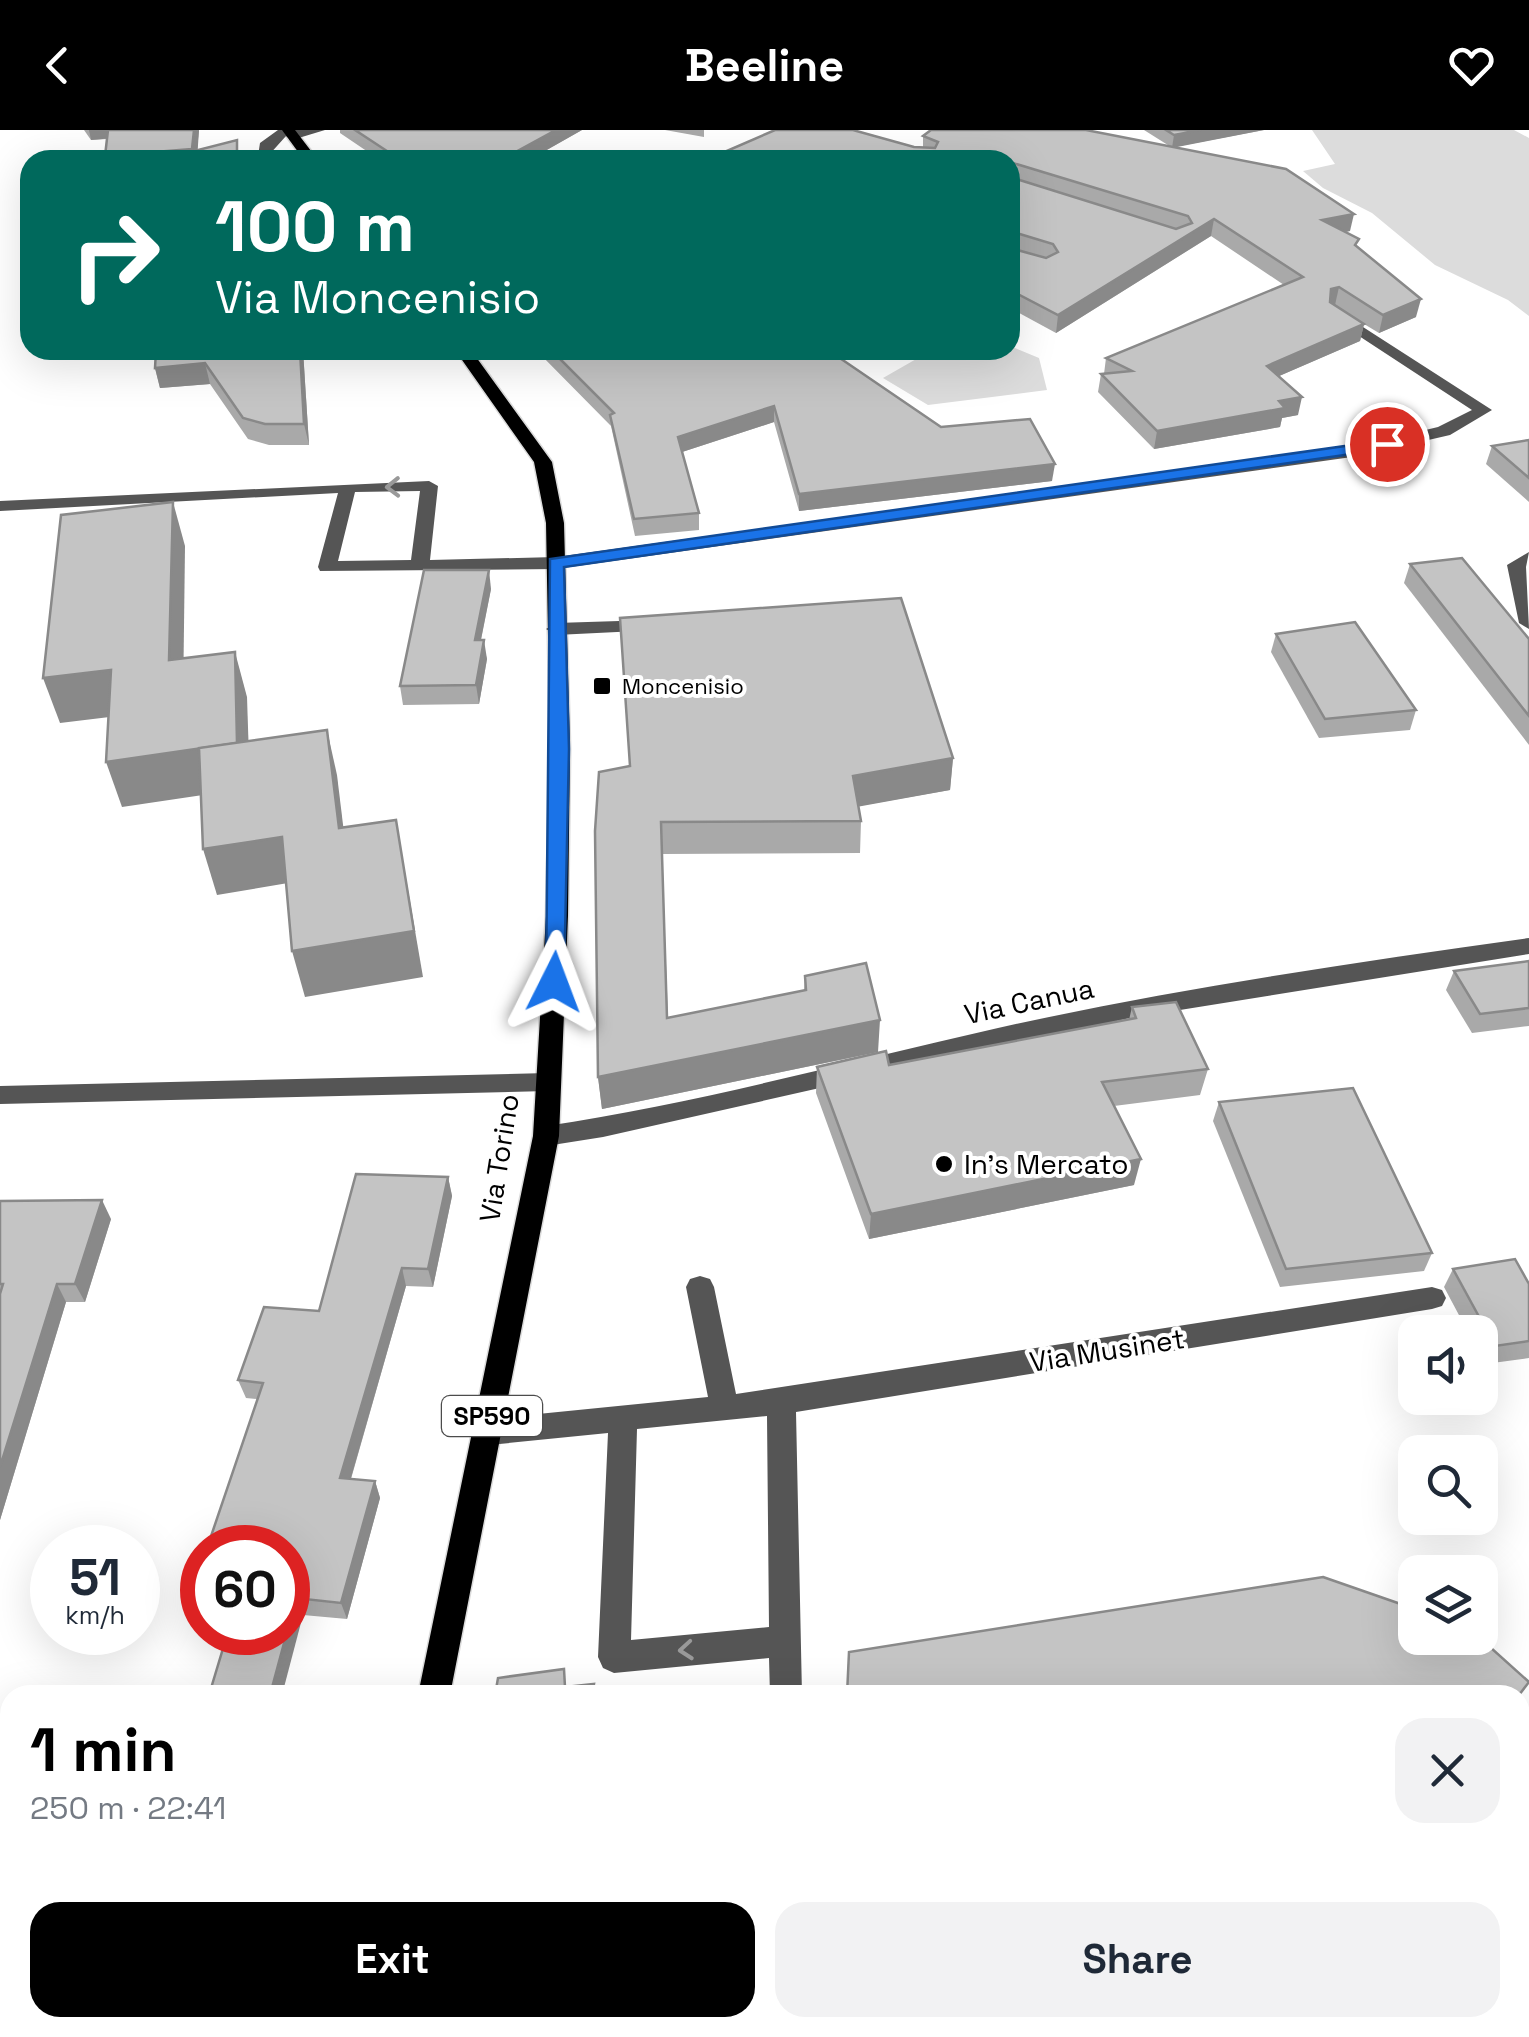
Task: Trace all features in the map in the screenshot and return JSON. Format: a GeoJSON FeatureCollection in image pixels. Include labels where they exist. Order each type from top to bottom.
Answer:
{"type":"FeatureCollection","features":[{"type":"Feature","properties":{"kind":"main road","name":"Via Torino"},"geometry":{"type":"LineString","coordinates":[[436,1685],[546,1136],[559,823],[555,523],[542,462],[475,360]]}},
{"type":"Feature","properties":{"kind":"street"},"geometry":{"type":"LineString","coordinates":[[264,150],[288,132],[319,130]]}},
{"type":"Feature","properties":{"kind":"street"},"geometry":{"type":"LineString","coordinates":[[342,488],[327,567],[556,563],[1359,451],[1444,430],[1484,410],[1333,313]]}},
{"type":"Feature","properties":{"kind":"street"},"geometry":{"type":"LineString","coordinates":[[0,506],[429,486],[420,565]]}},
{"type":"Feature","properties":{"kind":"street"},"geometry":{"type":"LineString","coordinates":[[320,520],[328,520],[342,488]]}},
{"type":"Feature","properties":{"kind":"street"},"geometry":{"type":"LineString","coordinates":[[1529,556],[1516,565],[1529,623]]}},
{"type":"Feature","properties":{"kind":"street"},"geometry":{"type":"LineString","coordinates":[[556,628],[664,626],[664,619]]}},
{"type":"Feature","properties":{"kind":"street","name":"Via Canua"},"geometry":{"type":"LineString","coordinates":[[546,1136],[644,1124],[998,1037],[1255,985],[1529,946]]}},
{"type":"Feature","properties":{"kind":"street"},"geometry":{"type":"LineString","coordinates":[[0,1095],[548,1082]]}},
{"type":"Feature","properties":{"kind":"street"},"geometry":{"type":"LineString","coordinates":[[700,1287],[725,1410]]}},
{"type":"Feature","properties":{"kind":"street","name":"Via Musinet"},"geometry":{"type":"LineString","coordinates":[[489,1432],[725,1410],[1432,1298]]}},
{"type":"Feature","properties":{"kind":"street"},"geometry":{"type":"LineString","coordinates":[[781,1402],[785,1685]]}},
{"type":"Feature","properties":{"kind":"street"},"geometry":{"type":"LineString","coordinates":[[623,1421],[614,1657],[783,1641]]}},
{"type":"Feature","properties":{"kind":"shaded area"},"geometry":{"type":"Polygon","coordinates":[[[1312,130],[1514,130],[1529,138],[1529,316],[1508,300],[1435,265],[1372,213],[1323,188],[1303,171],[1335,164],[1312,130]]]}},
{"type":"Feature","properties":{"kind":"shaded area"},"geometry":{"type":"Polygon","coordinates":[[[1020,350],[1039,358],[1047,390],[928,405],[883,378],[914,360],[1020,360],[1020,350]]]}},
{"type":"Feature","properties":{"kind":"building"},"geometry":{"type":"Polygon","coordinates":[[[108,130],[194,130],[192,149],[106,150],[108,130]]]}},
{"type":"Feature","properties":{"kind":"building"},"geometry":{"type":"Polygon","coordinates":[[[355,130],[556,130],[519,150],[385,150],[355,130]]]}},
{"type":"Feature","properties":{"kind":"building"},"geometry":{"type":"Polygon","coordinates":[[[775,130],[853,130],[914,147],[935,148],[938,142],[923,136],[931,130],[1086,130],[1286,169],[1354,214],[1322,220],[1359,239],[1355,245],[1421,299],[1383,315],[1339,287],[1331,289],[1330,302],[1364,324],[1267,366],[1302,397],[1279,401],[1285,408],[1157,431],[1101,374],[1132,371],[1106,358],[1303,277],[1214,219],[1058,315],[1020,295],[1020,251],[1046,258],[1058,252],[1053,244],[1020,234],[1020,180],[1176,229],[1192,223],[1188,216],[1020,165],[1020,150],[729,150],[775,130]]]}},
{"type":"Feature","properties":{"kind":"building"},"geometry":{"type":"Polygon","coordinates":[[[1166,130],[1201,130],[1174,135],[1166,130]]]}},
{"type":"Feature","properties":{"kind":"building"},"geometry":{"type":"Polygon","coordinates":[[[237,140],[237,150],[198,150],[237,140]]]}},
{"type":"Feature","properties":{"kind":"building"},"geometry":{"type":"Polygon","coordinates":[[[155,360],[301,360],[304,424],[265,424],[243,418],[205,363],[155,368],[155,360]]]}},
{"type":"Feature","properties":{"kind":"building"},"geometry":{"type":"Polygon","coordinates":[[[561,360],[843,360],[941,427],[1030,419],[1055,464],[799,494],[774,406],[678,437],[699,513],[634,519],[610,415],[614,413],[561,360]]]}},
{"type":"Feature","properties":{"kind":"building"},"geometry":{"type":"Polygon","coordinates":[[[1529,440],[1529,478],[1492,446],[1529,440]]]}},
{"type":"Feature","properties":{"kind":"building"},"geometry":{"type":"Polygon","coordinates":[[[173,502],[169,660],[235,652],[237,743],[106,762],[111,670],[43,678],[61,515],[173,502]]]}},
{"type":"Feature","properties":{"kind":"building"},"geometry":{"type":"Polygon","coordinates":[[[1462,558],[1529,639],[1529,716],[1410,564],[1462,558]]]}},
{"type":"Feature","properties":{"kind":"building"},"geometry":{"type":"Polygon","coordinates":[[[424,570],[489,570],[475,640],[484,640],[476,685],[400,686],[424,570]]]}},
{"type":"Feature","properties":{"kind":"building"},"geometry":{"type":"Polygon","coordinates":[[[901,598],[953,758],[853,776],[861,821],[661,822],[667,1018],[806,990],[805,976],[866,963],[880,1020],[598,1077],[595,831],[599,772],[630,766],[620,618],[901,598]]]}},
{"type":"Feature","properties":{"kind":"building"},"geometry":{"type":"Polygon","coordinates":[[[1355,622],[1416,710],[1325,719],[1276,634],[1355,622]]]}},
{"type":"Feature","properties":{"kind":"building"},"geometry":{"type":"Polygon","coordinates":[[[327,730],[339,828],[396,820],[414,931],[292,951],[282,837],[203,849],[199,748],[327,730]]]}},
{"type":"Feature","properties":{"kind":"building"},"geometry":{"type":"Polygon","coordinates":[[[1529,961],[1529,1008],[1480,1014],[1454,971],[1529,961]]]}},
{"type":"Feature","properties":{"kind":"building"},"geometry":{"type":"Polygon","coordinates":[[[1176,1002],[1208,1069],[1102,1082],[1141,1159],[871,1214],[817,1067],[886,1051],[889,1065],[1136,1018],[1132,1007],[1176,1002]]]}},
{"type":"Feature","properties":{"kind":"building"},"geometry":{"type":"Polygon","coordinates":[[[1353,1088],[1432,1253],[1286,1269],[1219,1102],[1353,1088]]]}},
{"type":"Feature","properties":{"kind":"building"},"geometry":{"type":"Polygon","coordinates":[[[356,1174],[448,1177],[428,1269],[402,1268],[340,1478],[375,1481],[341,1603],[310,1600],[310,1525],[215,1525],[263,1383],[238,1380],[264,1307],[319,1311],[356,1174]]]}},
{"type":"Feature","properties":{"kind":"building"},"geometry":{"type":"Polygon","coordinates":[[[102,1200],[75,1284],[57,1284],[0,1467],[0,1201],[102,1200]]]}},
{"type":"Feature","properties":{"kind":"building"},"geometry":{"type":"Polygon","coordinates":[[[1515,1259],[1529,1284],[1529,1341],[1498,1346],[1498,1315],[1478,1315],[1453,1269],[1515,1259]]]}},
{"type":"Feature","properties":{"kind":"building"},"geometry":{"type":"Polygon","coordinates":[[[1323,1577],[1398,1603],[1398,1655],[1498,1654],[1529,1682],[1527,1685],[847,1685],[849,1652],[1323,1577]]]}},
{"type":"Feature","properties":{"kind":"building"},"geometry":{"type":"Polygon","coordinates":[[[221,1655],[281,1655],[273,1685],[212,1685],[221,1655]]]}},
{"type":"Feature","properties":{"kind":"building"},"geometry":{"type":"Polygon","coordinates":[[[564,1669],[565,1685],[497,1685],[498,1678],[564,1669]]]}},
{"type":"Feature","properties":{"kind":"place","name":"Moncenisio"},"geometry":{"type":"Point","coordinates":[602,686]}},
{"type":"Feature","properties":{"kind":"place","name":"In's Mercato"},"geometry":{"type":"Point","coordinates":[944,1164]}},
{"type":"Feature","properties":{"kind":"route"},"geometry":{"type":"LineString","coordinates":[[554,982],[560,749],[556,563],[1387,444]]}}]}
